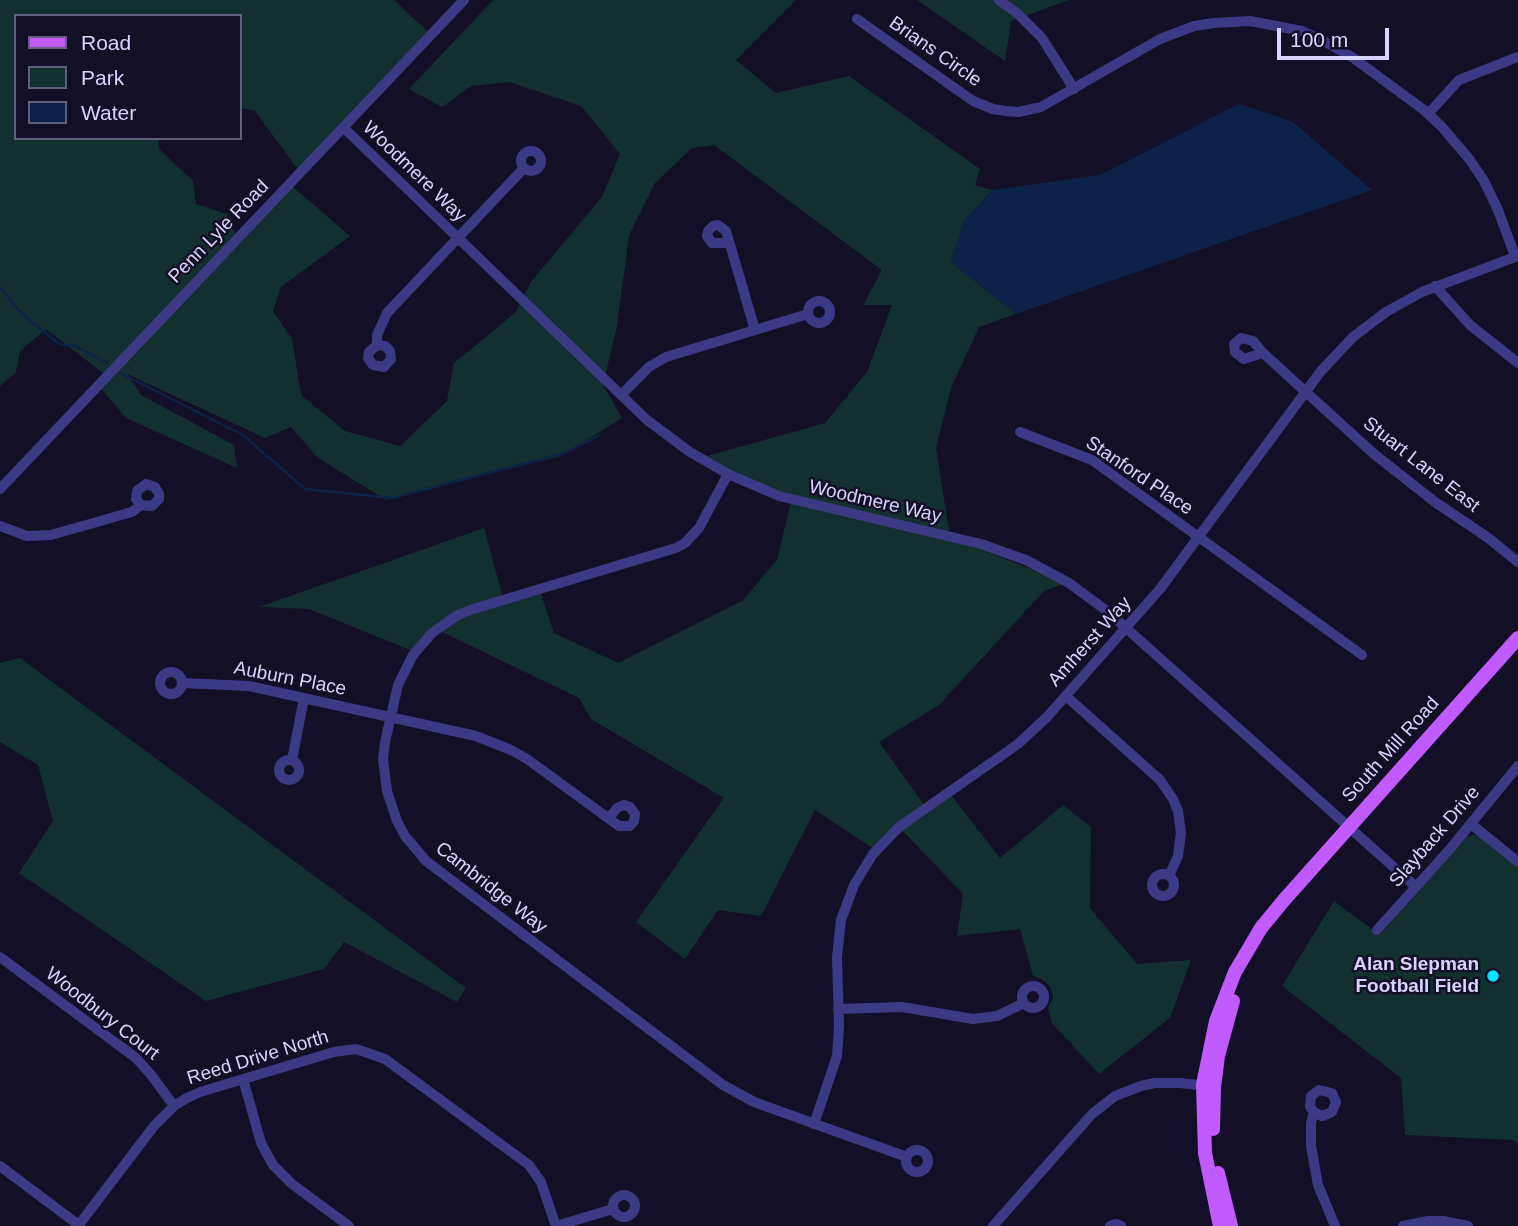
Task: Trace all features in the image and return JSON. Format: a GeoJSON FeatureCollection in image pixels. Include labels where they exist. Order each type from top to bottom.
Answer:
{"type":"FeatureCollection","features":[{"type":"Feature","properties":{"kind":"main road","name":"South Mill Road"},"geometry":{"type":"LineString","coordinates":[[1208,1086],[1208,1053],[1216,1021],[1235,972],[1261,928],[1518,638]]}},
{"type":"Feature","properties":{"kind":"main road"},"geometry":{"type":"LineString","coordinates":[[1208,1086],[1205,1153],[1220,1226]]}},
{"type":"Feature","properties":{"kind":"main road"},"geometry":{"type":"LineString","coordinates":[[1208,1086],[1217,1170],[1231,1226]]}},
{"type":"Feature","properties":{"kind":"street","name":"Penn Lyle Road"},"geometry":{"type":"LineString","coordinates":[[0,488],[464,0]]}},
{"type":"Feature","properties":{"kind":"street"},"geometry":{"type":"LineString","coordinates":[[999,0],[1017,13],[1042,38],[1074,89]]}},
{"type":"Feature","properties":{"kind":"street","name":"Brians Circle"},"geometry":{"type":"LineString","coordinates":[[857,19],[973,101],[1006,111],[1030,110],[1052,102],[1160,38],[1178,31],[1214,23],[1250,21],[1283,26],[1320,39],[1352,57],[1428,114],[1458,145],[1480,176],[1517,256]]}},
{"type":"Feature","properties":{"kind":"street"},"geometry":{"type":"LineString","coordinates":[[1428,114],[1459,80],[1518,57]]}},
{"type":"Feature","properties":{"kind":"street","name":"Woodmere Way"},"geometry":{"type":"LineString","coordinates":[[343,127],[621,395],[670,438],[727,474],[754,487],[805,504],[1004,551],[1069,583],[1126,629],[1416,887]]}},
{"type":"Feature","properties":{"kind":"street"},"geometry":{"type":"LineString","coordinates":[[377,345],[377,335],[394,304],[524,168]]}},
{"type":"Feature","properties":{"kind":"street"},"geometry":{"type":"LineString","coordinates":[[729,243],[755,330]]}},
{"type":"Feature","properties":{"kind":"street","name":"Amherst Way"},"geometry":{"type":"LineString","coordinates":[[814,1124],[837,1056],[836,957],[842,920],[854,886],[873,854],[912,817],[1018,744],[1066,696],[1160,589],[1305,392],[1335,356],[1369,324],[1404,301],[1435,286],[1517,256]]}},
{"type":"Feature","properties":{"kind":"street"},"geometry":{"type":"LineString","coordinates":[[1435,286],[1470,325],[1518,363]]}},
{"type":"Feature","properties":{"kind":"street"},"geometry":{"type":"LineString","coordinates":[[621,395],[649,367],[666,357],[808,314]]}},
{"type":"Feature","properties":{"kind":"street","name":"Stuart Lane East"},"geometry":{"type":"LineString","coordinates":[[1263,353],[1404,479],[1518,562]]}},
{"type":"Feature","properties":{"kind":"street","name":"Stanford Place"},"geometry":{"type":"LineString","coordinates":[[1020,432],[1092,460],[1362,655]]}},
{"type":"Feature","properties":{"kind":"street","name":"Cambridge Way"},"geometry":{"type":"LineString","coordinates":[[727,474],[699,528],[685,543],[676,548],[470,610],[442,625],[422,643],[405,668],[398,685],[383,759],[387,791],[405,836],[426,861],[723,1085],[754,1102],[907,1157]]}},
{"type":"Feature","properties":{"kind":"street"},"geometry":{"type":"LineString","coordinates":[[0,526],[27,536],[51,535],[132,512],[141,505]]}},
{"type":"Feature","properties":{"kind":"street","name":"Auburn Place"},"geometry":{"type":"LineString","coordinates":[[181,682],[248,686],[476,736],[511,750],[610,818]]}},
{"type":"Feature","properties":{"kind":"street"},"geometry":{"type":"LineString","coordinates":[[1066,696],[1160,780],[1173,799],[1178,811],[1181,833],[1178,856],[1169,876]]}},
{"type":"Feature","properties":{"kind":"street"},"geometry":{"type":"LineString","coordinates":[[292,760],[304,698]]}},
{"type":"Feature","properties":{"kind":"street","name":"Slayback Drive"},"geometry":{"type":"LineString","coordinates":[[1377,930],[1471,824],[1518,766]]}},
{"type":"Feature","properties":{"kind":"street"},"geometry":{"type":"LineString","coordinates":[[1471,824],[1518,862]]}},
{"type":"Feature","properties":{"kind":"street","name":"Woodbury Court"},"geometry":{"type":"LineString","coordinates":[[0,957],[136,1059],[174,1106]]}},
{"type":"Feature","properties":{"kind":"street"},"geometry":{"type":"LineString","coordinates":[[838,1009],[902,1007],[973,1019],[997,1016],[1024,1003]]}},
{"type":"Feature","properties":{"kind":"street","name":"Reed Drive North"},"geometry":{"type":"LineString","coordinates":[[79,1226],[154,1126],[174,1106],[200,1092],[334,1052],[356,1049],[377,1055],[529,1165],[541,1182],[556,1226]]}},
{"type":"Feature","properties":{"kind":"street"},"geometry":{"type":"LineString","coordinates":[[243,1079],[261,1143],[273,1166],[292,1184],[349,1226]]}},
{"type":"Feature","properties":{"kind":"street"},"geometry":{"type":"LineString","coordinates":[[993,1226],[1092,1114],[1109,1100],[1127,1091],[1155,1083],[1208,1086]]}},
{"type":"Feature","properties":{"kind":"street"},"geometry":{"type":"LineString","coordinates":[[1314,1112],[1311,1146],[1314,1166],[1322,1196],[1335,1226]]}},
{"type":"Feature","properties":{"kind":"street"},"geometry":{"type":"LineString","coordinates":[[0,1166],[79,1226]]}},
{"type":"Feature","properties":{"kind":"street"},"geometry":{"type":"LineString","coordinates":[[556,1226],[613,1209]]}},
{"type":"Feature","properties":{"kind":"street"},"geometry":{"type":"LineString","coordinates":[[1402,1226],[1428,1221],[1468,1226]]}},
{"type":"Feature","properties":{"kind":"street"},"geometry":{"type":"LineString","coordinates":[[1110,1226],[1121,1226]]}},
{"type":"Feature","properties":{"kind":"green space"},"geometry":{"type":"Polygon","coordinates":[[[0,0],[394,0],[427,31],[302,175],[255,111],[242,108],[242,14],[14,14],[14,140],[158,140],[159,149],[193,181],[196,204],[227,214],[238,240],[292,186],[350,236],[281,287],[273,311],[292,339],[301,395],[345,431],[400,446],[447,401],[454,363],[516,312],[530,283],[602,197],[620,154],[581,106],[509,82],[471,86],[442,107],[409,89],[493,0],[796,0],[736,60],[776,93],[849,76],[980,169],[975,185],[993,190],[964,221],[951,262],[1016,314],[979,327],[951,388],[936,448],[950,537],[1066,583],[1044,591],[939,705],[879,742],[925,806],[948,791],[1000,858],[1063,805],[1091,827],[1090,908],[1137,964],[1191,960],[1170,1018],[1099,1074],[1052,1023],[1048,1008],[1053,999],[1051,988],[1043,980],[1033,976],[1020,929],[957,936],[963,894],[899,827],[877,851],[815,810],[761,916],[718,910],[685,959],[636,922],[724,798],[591,719],[579,698],[438,630],[415,652],[309,609],[259,607],[484,528],[503,598],[540,591],[554,633],[618,663],[742,601],[777,560],[791,502],[700,458],[825,423],[867,372],[892,305],[863,305],[882,270],[714,145],[692,148],[655,183],[629,235],[617,326],[603,385],[622,418],[561,456],[386,500],[318,458],[291,427],[265,438],[127,374],[141,395],[234,445],[237,468],[126,418],[97,384],[104,374],[46,329],[20,351],[16,372],[0,386],[0,0]]]}},
{"type":"Feature","properties":{"kind":"green space"},"geometry":{"type":"Polygon","coordinates":[[[917,0],[1069,0],[1011,21],[1005,61],[917,0]]]}},
{"type":"Feature","properties":{"kind":"green space"},"geometry":{"type":"Polygon","coordinates":[[[20,658],[466,988],[457,1002],[344,942],[324,969],[206,1001],[19,873],[53,821],[38,765],[0,742],[0,663],[20,658]]]}},
{"type":"Feature","properties":{"kind":"green space"},"geometry":{"type":"Polygon","coordinates":[[[1474,835],[1518,868],[1518,1144],[1513,1140],[1405,1135],[1401,1078],[1282,986],[1334,901],[1380,935],[1467,836],[1474,835]]]}},
{"type":"Feature","properties":{"kind":"water"},"geometry":{"type":"Polygon","coordinates":[[[1239,104],[1293,122],[1372,190],[1016,314],[951,262],[964,220],[993,190],[1100,175],[1239,104]]]}},
{"type":"Feature","properties":{"kind":"waterway"},"geometry":{"type":"LineString","coordinates":[[0,287],[20,312],[59,344],[75,346],[107,363]]}},
{"type":"Feature","properties":{"kind":"waterway"},"geometry":{"type":"LineString","coordinates":[[120,373],[243,435],[305,489],[392,498],[565,453],[600,435]]}},
{"type":"Feature","properties":{"kind":"place","name":"Alan Slepman Football Field"},"geometry":{"type":"Point","coordinates":[1493,976]}}]}
